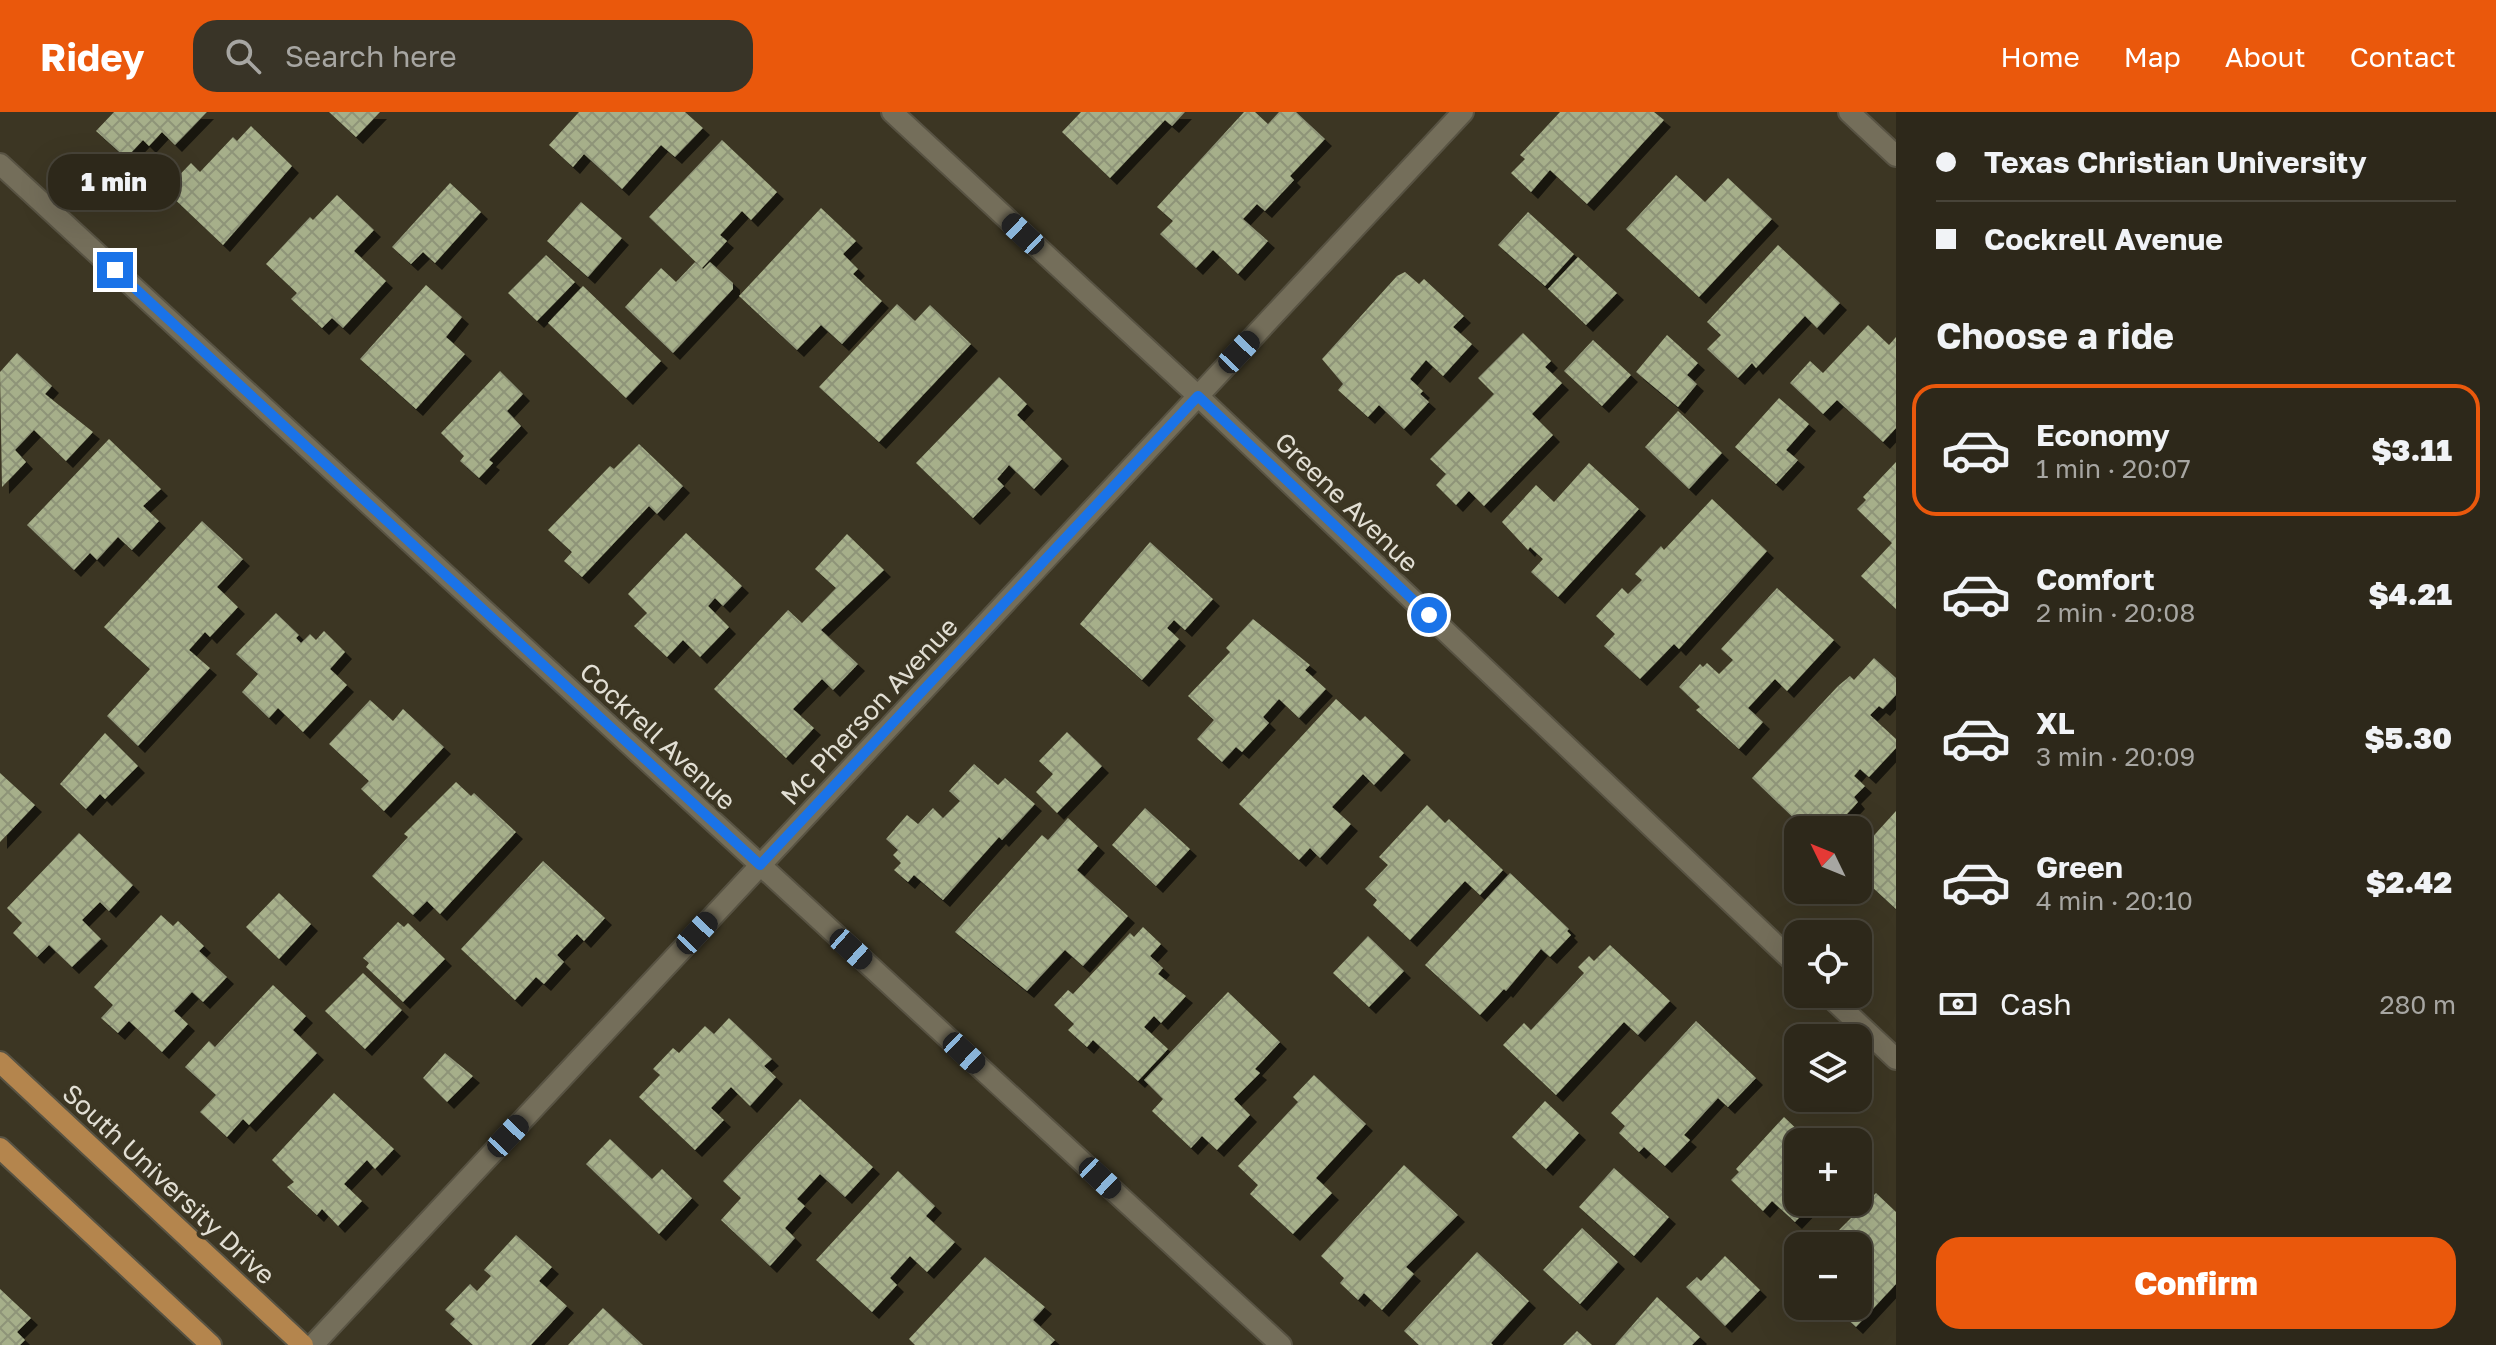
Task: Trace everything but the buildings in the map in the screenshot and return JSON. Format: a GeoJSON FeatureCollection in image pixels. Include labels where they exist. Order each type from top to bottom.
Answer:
{"type":"FeatureCollection","features":[{"type":"Feature","properties":{"kind":"main road","name":"South University Drive"},"geometry":{"type":"LineString","coordinates":[[0,1062],[303,1345]]}},
{"type":"Feature","properties":{"kind":"main road"},"geometry":{"type":"LineString","coordinates":[[0,1148],[211,1345]]}},
{"type":"Feature","properties":{"kind":"street","name":"Greene Avenue"},"geometry":{"type":"LineString","coordinates":[[892,112],[1198,396],[1784,953]]}},
{"type":"Feature","properties":{"kind":"street","name":"Mc Pherson Avenue"},"geometry":{"type":"LineString","coordinates":[[313,1345],[1463,112]]}},
{"type":"Feature","properties":{"kind":"street"},"geometry":{"type":"LineString","coordinates":[[1849,112],[1896,156]]}},
{"type":"Feature","properties":{"kind":"street","name":"Cockrell Avenue"},"geometry":{"type":"LineString","coordinates":[[0,164],[1281,1345]]}},
{"type":"Feature","properties":{"kind":"street"},"geometry":{"type":"LineString","coordinates":[[1842,1008],[1896,1059]]}},
{"type":"Feature","properties":{"kind":"route"},"geometry":{"type":"LineString","coordinates":[[115,270],[760,865],[1198,396],[1429,615]]}}]}
